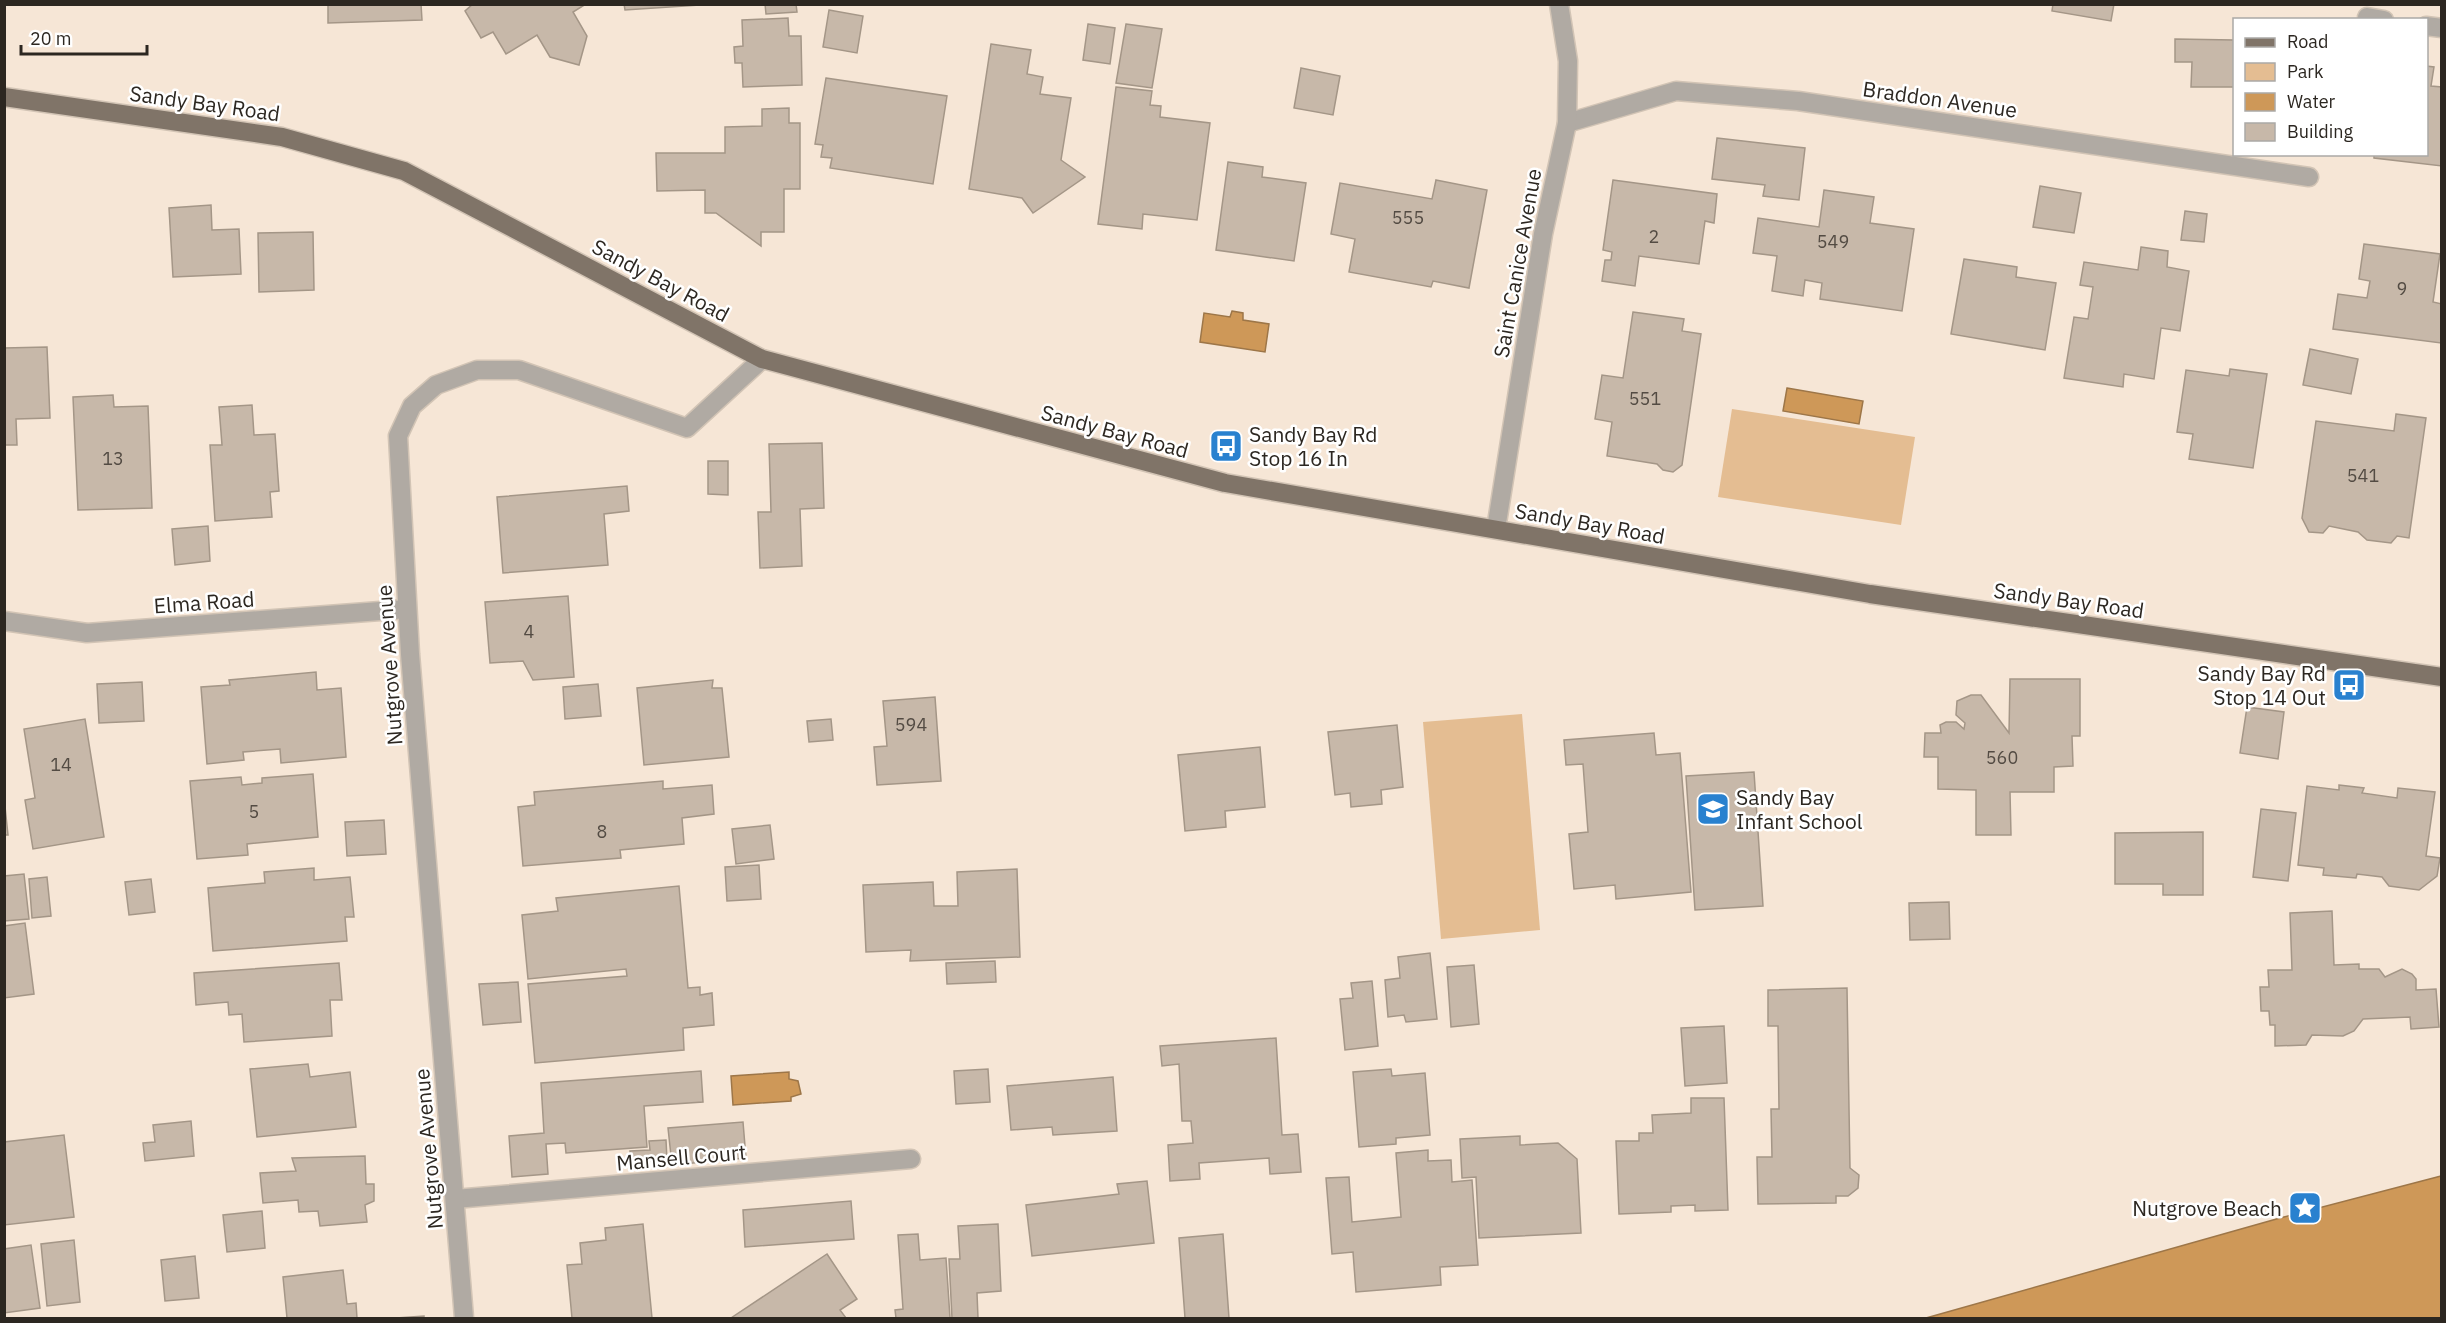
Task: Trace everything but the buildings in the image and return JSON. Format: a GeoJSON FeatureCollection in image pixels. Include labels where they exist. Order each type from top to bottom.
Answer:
{"type":"FeatureCollection","features":[{"type":"Feature","properties":{"kind":"main road","name":"Sandy Bay Road"},"geometry":{"type":"LineString","coordinates":[[4,97],[282,136],[404,171],[762,359],[1225,483],[1870,594],[2442,677]]}},
{"type":"Feature","properties":{"kind":"street","name":"Saint Canice Avenue"},"geometry":{"type":"LineString","coordinates":[[1496,529],[1543,234],[1567,123],[1568,61],[1559,4]]}},
{"type":"Feature","properties":{"kind":"street","name":"Braddon Avenue"},"geometry":{"type":"LineString","coordinates":[[1567,123],[1676,91],[1798,101],[2309,177]]}},
{"type":"Feature","properties":{"kind":"street","name":"Nutgrove Avenue"},"geometry":{"type":"LineString","coordinates":[[464,1318],[407,609],[398,436],[412,406],[436,385],[477,370],[519,370],[687,428],[762,359]]}},
{"type":"Feature","properties":{"kind":"street","name":"Elma Road"},"geometry":{"type":"LineString","coordinates":[[4,621],[87,633],[407,609]]}},
{"type":"Feature","properties":{"kind":"street","name":"Mansell Court"},"geometry":{"type":"LineString","coordinates":[[455,1199],[911,1159]]}},
{"type":"Feature","properties":{"kind":"green space"},"geometry":{"type":"Polygon","coordinates":[[[1732,409],[1915,437],[1901,525],[1718,497],[1732,409]]]}},
{"type":"Feature","properties":{"kind":"green space"},"geometry":{"type":"Polygon","coordinates":[[[1522,714],[1540,930],[1441,939],[1423,722],[1522,714]]]}},
{"type":"Feature","properties":{"kind":"water"},"geometry":{"type":"Polygon","coordinates":[[[1232,311],[1243,313],[1243,320],[1269,324],[1265,352],[1200,342],[1204,313],[1230,317],[1232,311]]]}},
{"type":"Feature","properties":{"kind":"water"},"geometry":{"type":"Polygon","coordinates":[[[1787,388],[1863,401],[1859,424],[1783,411],[1787,388]]]}},
{"type":"Feature","properties":{"kind":"water"},"geometry":{"type":"Polygon","coordinates":[[[789,1072],[789,1079],[798,1081],[801,1094],[791,1097],[791,1101],[733,1105],[731,1076],[789,1072]]]}},
{"type":"Feature","properties":{"kind":"water"},"geometry":{"type":"Polygon","coordinates":[[[2441,1176],[2441,1318],[1926,1318],[2280,1218],[2441,1176]]]}},
{"type":"Feature","properties":{"kind":"place","name":"Sandy Bay Rd Stop 16 In"},"geometry":{"type":"Point","coordinates":[1226,446]}},
{"type":"Feature","properties":{"kind":"place","name":"Sandy Bay Rd Stop 14 Out"},"geometry":{"type":"Point","coordinates":[2349,685]}},
{"type":"Feature","properties":{"kind":"place","name":"Sandy Bay Infant School"},"geometry":{"type":"Point","coordinates":[1713,809]}},
{"type":"Feature","properties":{"kind":"place","name":"Nutgrove Beach"},"geometry":{"type":"Point","coordinates":[2305,1208]}}]}
